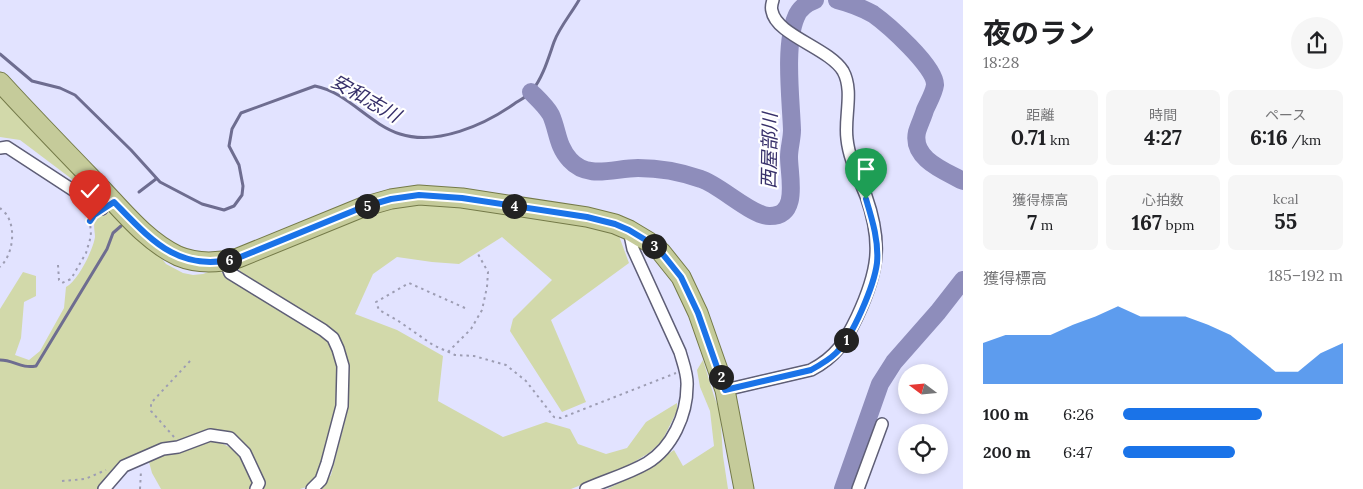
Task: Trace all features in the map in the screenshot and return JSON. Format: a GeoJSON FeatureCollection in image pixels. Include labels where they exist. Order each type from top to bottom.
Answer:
{"type":"FeatureCollection","features":[{"type":"Feature","properties":{"kind":"main road"},"geometry":{"type":"LineString","coordinates":[[0,82],[105,193],[156,243],[178,256],[194,261],[225,261],[271,245],[363,207],[391,199],[419,195],[462,198],[587,217],[615,224],[629,230],[661,252],[681,277],[701,321],[725,390],[744,489]]}},
{"type":"Feature","properties":{"kind":"street"},"geometry":{"type":"LineString","coordinates":[[725,390],[811,370],[836,353],[846,340],[872,285],[877,262],[874,226],[847,139],[848,82],[842,70],[834,61],[778,24],[772,11],[772,0]]}},
{"type":"Feature","properties":{"kind":"street"},"geometry":{"type":"LineString","coordinates":[[0,148],[6,147],[102,209]]}},
{"type":"Feature","properties":{"kind":"street"},"geometry":{"type":"LineString","coordinates":[[586,489],[647,463],[663,450],[681,419],[687,386],[680,352],[633,249],[629,230]]}},
{"type":"Feature","properties":{"kind":"street"},"geometry":{"type":"LineString","coordinates":[[225,261],[230,273],[323,330],[333,338],[338,349],[342,366],[342,406],[328,463],[321,480],[312,489]]}},
{"type":"Feature","properties":{"kind":"street"},"geometry":{"type":"LineString","coordinates":[[858,489],[882,424]]}},
{"type":"Feature","properties":{"kind":"street"},"geometry":{"type":"LineString","coordinates":[[104,489],[124,466],[163,450],[182,446],[210,435],[230,438],[244,453],[259,483],[256,489]]}},
{"type":"Feature","properties":{"kind":"path"},"geometry":{"type":"LineString","coordinates":[[0,208],[8,217],[12,240],[6,262],[0,267]]}},
{"type":"Feature","properties":{"kind":"path"},"geometry":{"type":"LineString","coordinates":[[58,265],[59,280],[62,283],[71,279],[86,253],[91,236],[90,221],[102,209]]}},
{"type":"Feature","properties":{"kind":"path"},"geometry":{"type":"LineString","coordinates":[[448,352],[471,329],[482,310],[488,287],[488,272],[478,254]]}},
{"type":"Feature","properties":{"kind":"path"},"geometry":{"type":"LineString","coordinates":[[465,308],[409,283],[376,302],[379,310],[433,345],[454,355],[474,356],[506,365],[526,381],[554,417],[561,418],[685,369]]}},
{"type":"Feature","properties":{"kind":"path"},"geometry":{"type":"LineString","coordinates":[[182,446],[156,419],[151,411],[151,404],[191,360]]}},
{"type":"Feature","properties":{"kind":"path"},"geometry":{"type":"LineString","coordinates":[[140,489],[142,458]]}},
{"type":"Feature","properties":{"kind":"green space"},"geometry":{"type":"Polygon","coordinates":[[[0,94],[14,112],[97,198],[20,140],[0,137],[0,94]]]}},
{"type":"Feature","properties":{"kind":"green space"},"geometry":{"type":"Polygon","coordinates":[[[430,203],[538,216],[607,229],[619,236],[629,263],[551,320],[586,402],[562,412],[510,331],[513,319],[552,280],[502,237],[459,264],[397,257],[373,274],[355,314],[397,330],[443,356],[438,401],[503,437],[546,422],[570,429],[578,444],[606,454],[627,448],[646,422],[677,403],[677,411],[662,441],[649,453],[624,468],[571,489],[319,489],[331,475],[347,413],[349,368],[337,336],[325,324],[241,273],[237,266],[324,233],[377,210],[430,203]]]}},
{"type":"Feature","properties":{"kind":"green space"},"geometry":{"type":"Polygon","coordinates":[[[110,210],[158,254],[166,264],[183,273],[193,275],[203,274],[216,269],[328,338],[339,364],[338,405],[324,459],[317,476],[310,486],[300,489],[261,489],[236,436],[198,434],[171,442],[138,456],[99,489],[0,489],[0,309],[23,272],[36,276],[36,296],[24,302],[21,338],[15,355],[29,360],[40,351],[64,308],[66,287],[71,284],[84,265],[95,237],[94,224],[97,217],[110,210]]]}},
{"type":"Feature","properties":{"kind":"green space"},"geometry":{"type":"Polygon","coordinates":[[[703,360],[720,412],[723,456],[728,489],[607,489],[642,472],[674,450],[683,466],[714,446],[710,411],[700,387],[697,370],[703,360]]]}},
{"type":"Feature","properties":{"kind":"green space"},"geometry":{"type":"Polygon","coordinates":[[[209,440],[227,446],[238,454],[254,483],[250,489],[161,489],[152,473],[149,462],[165,454],[179,453],[209,440]]]}},
{"type":"Feature","properties":{"kind":"waterway","name":"安和志川"},"geometry":{"type":"LineString","coordinates":[[0,54],[32,81],[60,88],[75,95],[131,150],[160,182],[202,204],[224,210],[234,206],[242,195],[243,186],[239,165],[229,146],[232,129],[241,113],[315,86],[327,89],[348,101],[378,123],[400,134],[414,137],[429,137],[444,135],[475,126],[502,112],[532,91],[542,74],[559,32],[579,0]]}},
{"type":"Feature","properties":{"kind":"waterway","name":"西屋部川"},"geometry":{"type":"LineString","coordinates":[[531,92],[551,115],[558,138],[566,155],[577,166],[585,170],[602,172],[638,168],[678,172],[709,182],[763,215],[779,214],[786,209],[791,194],[789,157],[792,130],[789,57],[792,29],[799,11],[815,0]]}},
{"type":"Feature","properties":{"kind":"waterway","name":"西屋部川"},"geometry":{"type":"LineString","coordinates":[[837,0],[873,14],[910,46],[928,68],[935,85],[917,132],[919,150],[931,163],[963,181]]}},
{"type":"Feature","properties":{"kind":"waterway"},"geometry":{"type":"LineString","coordinates":[[139,192],[156,179]]}},
{"type":"Feature","properties":{"kind":"waterway"},"geometry":{"type":"LineString","coordinates":[[0,360],[31,367],[36,366],[107,249],[113,233],[121,226]]}},
{"type":"Feature","properties":{"kind":"waterway","name":"西屋部川"},"geometry":{"type":"LineString","coordinates":[[843,489],[880,384],[894,362],[963,280]]}},
{"type":"Feature","properties":{"kind":"route"},"geometry":{"type":"LineString","coordinates":[[90,221],[94,215],[114,202],[156,243],[178,256],[194,261],[206,262],[238,258],[363,207],[391,199],[419,195],[462,198],[602,220],[629,230],[649,242],[661,252],[681,277],[698,313],[725,390],[811,370],[836,353],[846,340],[872,285],[877,262],[874,226],[866,199]]}}]}
